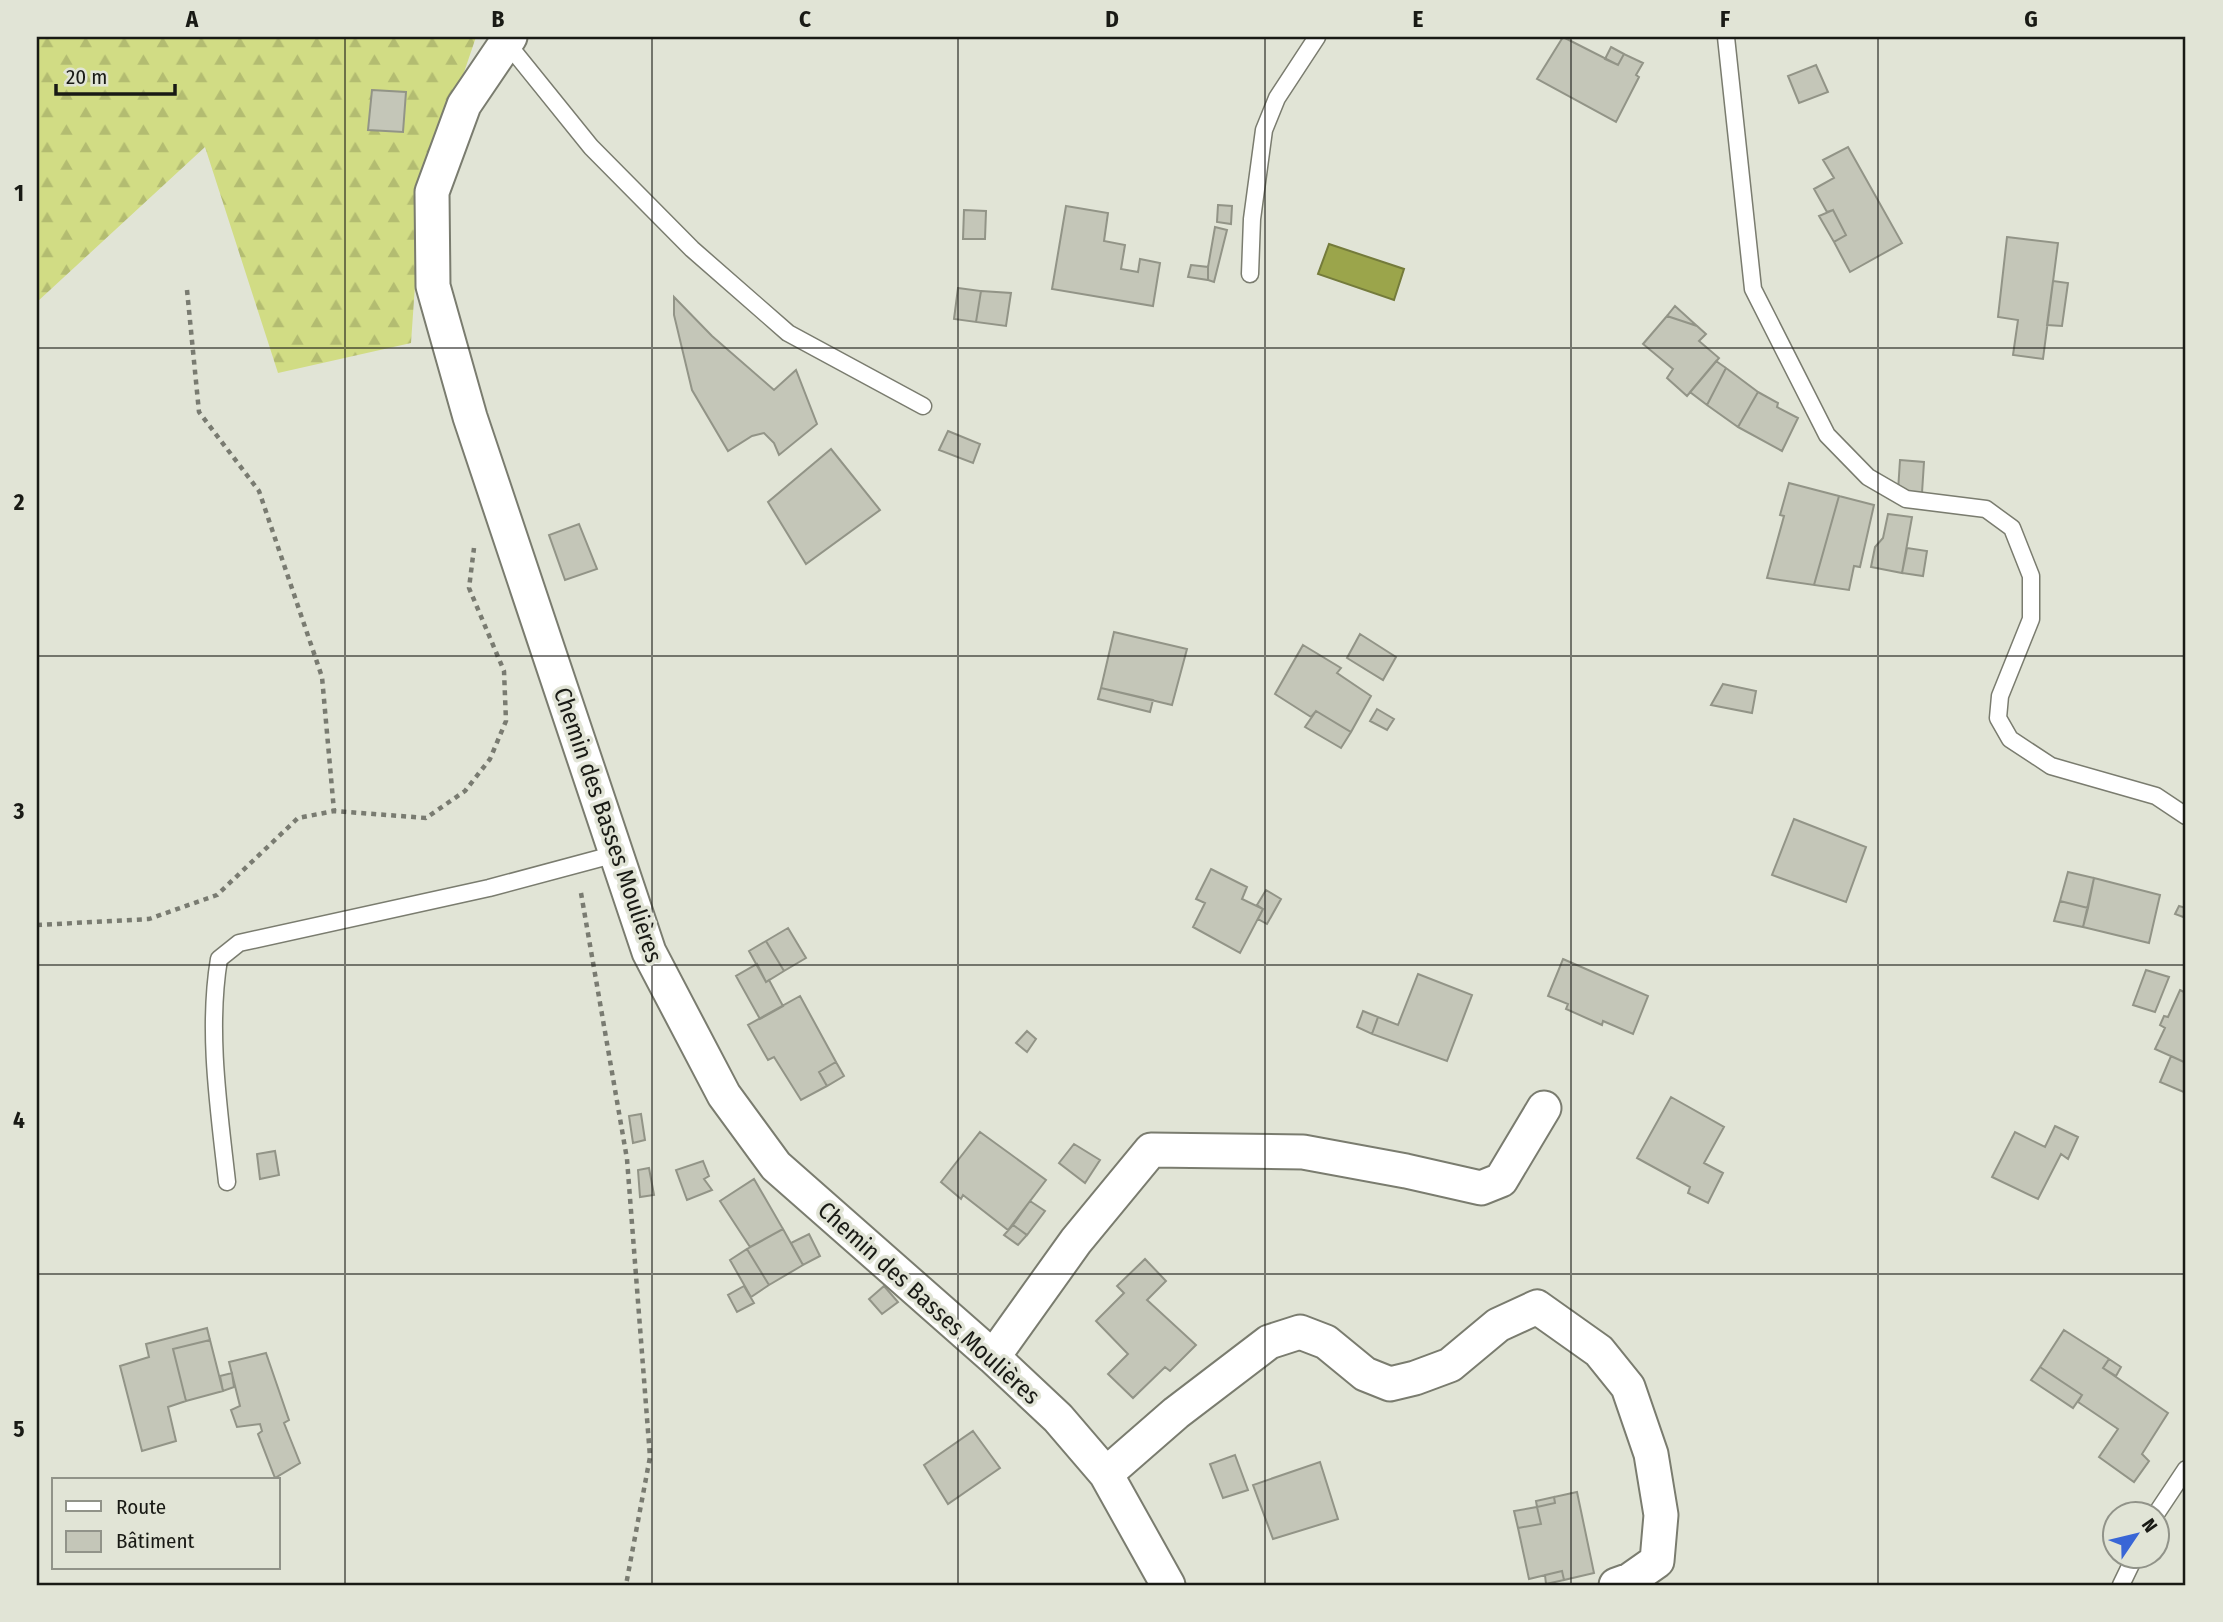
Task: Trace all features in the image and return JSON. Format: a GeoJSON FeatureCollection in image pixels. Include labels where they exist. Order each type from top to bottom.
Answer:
{"type":"FeatureCollection","features":[{"type":"Feature","properties":{"kind":"street","name":"Chemin des Basses Moulières"},"geometry":{"type":"LineString","coordinates":[[509,40],[464,105],[432,192],[433,286],[470,417],[504,522],[649,952],[724,1095],[776,1166],[993,1357],[1058,1418],[1106,1474],[1168,1585]]}},
{"type":"Feature","properties":{"kind":"street"},"geometry":{"type":"LineString","coordinates":[[993,1357],[1076,1241],[1151,1150],[1303,1152],[1481,1188],[1501,1181],[1544,1108]]}},
{"type":"Feature","properties":{"kind":"street"},"geometry":{"type":"LineString","coordinates":[[1106,1474],[1176,1413],[1269,1342],[1300,1332],[1326,1342],[1365,1374],[1390,1384],[1450,1365],[1498,1325],[1537,1307],[1599,1350],[1628,1387],[1651,1454],[1661,1515],[1657,1561],[1630,1580],[1616,1585]]}},
{"type":"Feature","properties":{"kind":"lane"},"geometry":{"type":"LineString","coordinates":[[1250,274],[1252,219],[1264,130],[1277,98],[1317,37]]}},
{"type":"Feature","properties":{"kind":"lane"},"geometry":{"type":"LineString","coordinates":[[1726,37],[1753,289],[1826,435],[1868,477],[1906,499],[1986,509],[2012,528],[2031,576],[2031,620],[2000,696],[1998,718],[2010,739],[2051,766],[2156,796],[2186,816]]}},
{"type":"Feature","properties":{"kind":"lane"},"geometry":{"type":"LineString","coordinates":[[509,40],[591,147],[692,249],[788,333],[923,405]]}},
{"type":"Feature","properties":{"kind":"lane"},"geometry":{"type":"LineString","coordinates":[[228,1182],[216,1088],[216,982],[219,958],[239,943],[489,888],[616,854]]}},
{"type":"Feature","properties":{"kind":"lane"},"geometry":{"type":"LineString","coordinates":[[2165,1500],[2186,1469]]}},
{"type":"Feature","properties":{"kind":"path"},"geometry":{"type":"LineString","coordinates":[[187,290],[199,412],[259,491],[322,677],[334,811]]}},
{"type":"Feature","properties":{"kind":"path"},"geometry":{"type":"LineString","coordinates":[[37,925],[149,919],[217,895],[298,818],[334,811],[426,818],[465,791],[490,759],[506,721],[504,671],[469,588],[474,548],[504,522]]}},
{"type":"Feature","properties":{"kind":"path"},"geometry":{"type":"LineString","coordinates":[[616,854],[580,891],[627,1159],[650,1457],[626,1585]]}},
{"type":"Feature","properties":{"kind":"green space"},"geometry":{"type":"Polygon","coordinates":[[[37,37],[476,37],[421,199],[411,343],[278,373],[205,147],[37,302],[37,37]]]}},
{"type":"Feature","properties":{"kind":"shaded area"},"geometry":{"type":"Polygon","coordinates":[[[1329,244],[1404,269],[1394,300],[1318,274],[1329,244]]]}},
{"type":"Feature","properties":{"kind":"building"},"geometry":{"type":"Polygon","coordinates":[[[1563,37],[1618,65],[1624,54],[1643,63],[1636,75],[1639,77],[1616,122],[1537,79],[1563,37]]]}},
{"type":"Feature","properties":{"kind":"building"},"geometry":{"type":"Polygon","coordinates":[[[1611,47],[1624,54],[1618,65],[1605,59],[1611,47]]]}},
{"type":"Feature","properties":{"kind":"building"},"geometry":{"type":"Polygon","coordinates":[[[1816,65],[1828,92],[1799,103],[1788,76],[1816,65]]]}},
{"type":"Feature","properties":{"kind":"building"},"geometry":{"type":"Polygon","coordinates":[[[372,90],[406,92],[403,132],[368,130],[372,90]]]}},
{"type":"Feature","properties":{"kind":"building"},"geometry":{"type":"Polygon","coordinates":[[[1848,147],[1902,243],[1850,272],[1834,242],[1846,235],[1833,210],[1827,212],[1814,189],[1834,178],[1823,160],[1848,147]]]}},
{"type":"Feature","properties":{"kind":"building"},"geometry":{"type":"Polygon","coordinates":[[[1218,205],[1232,206],[1231,224],[1217,222],[1218,205]]]}},
{"type":"Feature","properties":{"kind":"building"},"geometry":{"type":"Polygon","coordinates":[[[1066,206],[1108,213],[1104,241],[1125,245],[1121,269],[1138,272],[1140,259],[1160,263],[1153,306],[1052,289],[1066,206]]]}},
{"type":"Feature","properties":{"kind":"building"},"geometry":{"type":"Polygon","coordinates":[[[964,210],[986,211],[985,239],[963,239],[964,210]]]}},
{"type":"Feature","properties":{"kind":"building"},"geometry":{"type":"Polygon","coordinates":[[[1833,210],[1846,235],[1834,242],[1819,216],[1833,210]]]}},
{"type":"Feature","properties":{"kind":"building"},"geometry":{"type":"Polygon","coordinates":[[[1215,227],[1227,230],[1214,282],[1208,280],[1208,267],[1215,227]]]}},
{"type":"Feature","properties":{"kind":"building"},"geometry":{"type":"Polygon","coordinates":[[[2007,237],[2058,243],[2043,359],[2013,355],[2018,320],[1998,317],[2007,237]]]}},
{"type":"Feature","properties":{"kind":"building"},"geometry":{"type":"Polygon","coordinates":[[[1191,265],[1208,267],[1208,280],[1188,277],[1191,265]]]}},
{"type":"Feature","properties":{"kind":"building"},"geometry":{"type":"Polygon","coordinates":[[[2053,281],[2068,283],[2062,326],[2047,325],[2053,281]]]}},
{"type":"Feature","properties":{"kind":"building"},"geometry":{"type":"Polygon","coordinates":[[[958,288],[981,291],[976,322],[954,319],[958,288]]]}},
{"type":"Feature","properties":{"kind":"building"},"geometry":{"type":"Polygon","coordinates":[[[981,291],[1011,293],[1006,326],[976,322],[981,291]]]}},
{"type":"Feature","properties":{"kind":"building"},"geometry":{"type":"Polygon","coordinates":[[[674,297],[712,336],[774,390],[796,370],[817,424],[779,455],[774,443],[764,433],[752,436],[728,451],[692,390],[674,315],[674,297]]]}},
{"type":"Feature","properties":{"kind":"building"},"geometry":{"type":"Polygon","coordinates":[[[1675,306],[1697,326],[1667,316],[1675,306]]]}},
{"type":"Feature","properties":{"kind":"building"},"geometry":{"type":"Polygon","coordinates":[[[1667,316],[1697,326],[1706,334],[1699,341],[1719,358],[1687,396],[1667,378],[1673,369],[1643,344],[1667,316]]]}},
{"type":"Feature","properties":{"kind":"building"},"geometry":{"type":"Polygon","coordinates":[[[1716,361],[1726,368],[1707,405],[1690,392],[1716,361]]]}},
{"type":"Feature","properties":{"kind":"building"},"geometry":{"type":"Polygon","coordinates":[[[1726,368],[1758,392],[1738,427],[1707,405],[1726,368]]]}},
{"type":"Feature","properties":{"kind":"building"},"geometry":{"type":"Polygon","coordinates":[[[1758,392],[1778,403],[1777,407],[1798,418],[1782,451],[1738,427],[1758,392]]]}},
{"type":"Feature","properties":{"kind":"building"},"geometry":{"type":"Polygon","coordinates":[[[948,431],[980,444],[973,463],[939,450],[948,431]]]}},
{"type":"Feature","properties":{"kind":"building"},"geometry":{"type":"Polygon","coordinates":[[[831,449],[880,510],[806,564],[768,502],[831,449]]]}},
{"type":"Feature","properties":{"kind":"building"},"geometry":{"type":"Polygon","coordinates":[[[1900,460],[1924,462],[1922,493],[1898,491],[1900,460]]]}},
{"type":"Feature","properties":{"kind":"building"},"geometry":{"type":"Polygon","coordinates":[[[1789,483],[1839,496],[1814,585],[1767,578],[1784,516],[1780,515],[1789,483]]]}},
{"type":"Feature","properties":{"kind":"building"},"geometry":{"type":"Polygon","coordinates":[[[1839,496],[1874,505],[1860,567],[1854,566],[1849,590],[1814,585],[1839,496]]]}},
{"type":"Feature","properties":{"kind":"building"},"geometry":{"type":"Polygon","coordinates":[[[1888,514],[1912,517],[1902,573],[1871,567],[1875,547],[1883,538],[1888,514]]]}},
{"type":"Feature","properties":{"kind":"building"},"geometry":{"type":"Polygon","coordinates":[[[579,524],[597,569],[565,580],[549,535],[579,524]]]}},
{"type":"Feature","properties":{"kind":"building"},"geometry":{"type":"Polygon","coordinates":[[[1907,548],[1927,551],[1923,576],[1902,573],[1907,548]]]}},
{"type":"Feature","properties":{"kind":"building"},"geometry":{"type":"Polygon","coordinates":[[[1114,632],[1187,649],[1172,705],[1101,688],[1114,632]]]}},
{"type":"Feature","properties":{"kind":"building"},"geometry":{"type":"Polygon","coordinates":[[[1360,634],[1396,657],[1383,680],[1347,658],[1360,634]]]}},
{"type":"Feature","properties":{"kind":"building"},"geometry":{"type":"Polygon","coordinates":[[[1303,645],[1341,668],[1337,673],[1371,696],[1351,732],[1316,711],[1311,717],[1275,694],[1303,645]]]}},
{"type":"Feature","properties":{"kind":"building"},"geometry":{"type":"Polygon","coordinates":[[[1723,684],[1756,691],[1752,713],[1711,705],[1723,684]]]}},
{"type":"Feature","properties":{"kind":"building"},"geometry":{"type":"Polygon","coordinates":[[[1101,688],[1153,700],[1150,712],[1098,699],[1101,688]]]}},
{"type":"Feature","properties":{"kind":"building"},"geometry":{"type":"Polygon","coordinates":[[[1377,709],[1394,719],[1387,730],[1370,721],[1377,709]]]}},
{"type":"Feature","properties":{"kind":"building"},"geometry":{"type":"Polygon","coordinates":[[[1316,711],[1351,732],[1341,748],[1305,727],[1316,711]]]}},
{"type":"Feature","properties":{"kind":"building"},"geometry":{"type":"Polygon","coordinates":[[[1794,819],[1866,847],[1846,902],[1772,875],[1794,819]]]}},
{"type":"Feature","properties":{"kind":"building"},"geometry":{"type":"Polygon","coordinates":[[[1211,869],[1247,887],[1242,899],[1263,909],[1240,953],[1193,927],[1205,903],[1196,899],[1211,869]]]}},
{"type":"Feature","properties":{"kind":"building"},"geometry":{"type":"Polygon","coordinates":[[[2068,872],[2094,878],[2088,908],[2060,901],[2068,872]]]}},
{"type":"Feature","properties":{"kind":"building"},"geometry":{"type":"Polygon","coordinates":[[[2094,878],[2160,895],[2149,943],[2083,927],[2094,878]]]}},
{"type":"Feature","properties":{"kind":"building"},"geometry":{"type":"Polygon","coordinates":[[[1266,890],[1281,899],[1267,924],[1258,919],[1263,909],[1257,905],[1266,890]]]}},
{"type":"Feature","properties":{"kind":"building"},"geometry":{"type":"Polygon","coordinates":[[[2060,901],[2088,908],[2083,927],[2054,921],[2060,901]]]}},
{"type":"Feature","properties":{"kind":"building"},"geometry":{"type":"Polygon","coordinates":[[[2179,906],[2186,908],[2186,918],[2175,914],[2179,906]]]}},
{"type":"Feature","properties":{"kind":"building"},"geometry":{"type":"Polygon","coordinates":[[[788,928],[806,958],[784,971],[766,941],[788,928]]]}},
{"type":"Feature","properties":{"kind":"building"},"geometry":{"type":"Polygon","coordinates":[[[766,941],[784,971],[766,982],[749,951],[766,941]]]}},
{"type":"Feature","properties":{"kind":"building"},"geometry":{"type":"Polygon","coordinates":[[[1563,959],[1648,996],[1633,1034],[1603,1021],[1602,1025],[1566,1009],[1568,1004],[1548,996],[1563,959]]]}},
{"type":"Feature","properties":{"kind":"building"},"geometry":{"type":"Polygon","coordinates":[[[757,964],[783,1006],[760,1019],[736,976],[757,964]]]}},
{"type":"Feature","properties":{"kind":"building"},"geometry":{"type":"Polygon","coordinates":[[[2146,970],[2169,977],[2155,1012],[2133,1005],[2146,970]]]}},
{"type":"Feature","properties":{"kind":"building"},"geometry":{"type":"Polygon","coordinates":[[[1418,974],[1472,995],[1447,1061],[1372,1034],[1378,1017],[1398,1025],[1418,974]]]}},
{"type":"Feature","properties":{"kind":"building"},"geometry":{"type":"Polygon","coordinates":[[[2180,990],[2186,993],[2186,1063],[2155,1049],[2165,1028],[2160,1025],[2164,1016],[2168,1017],[2180,990]]]}},
{"type":"Feature","properties":{"kind":"building"},"geometry":{"type":"Polygon","coordinates":[[[800,996],[836,1062],[819,1072],[827,1086],[801,1100],[774,1057],[768,1060],[748,1025],[800,996]]]}},
{"type":"Feature","properties":{"kind":"building"},"geometry":{"type":"Polygon","coordinates":[[[1363,1011],[1378,1017],[1372,1034],[1357,1027],[1363,1011]]]}},
{"type":"Feature","properties":{"kind":"building"},"geometry":{"type":"Polygon","coordinates":[[[1027,1031],[1036,1039],[1027,1052],[1016,1043],[1027,1031]]]}},
{"type":"Feature","properties":{"kind":"building"},"geometry":{"type":"Polygon","coordinates":[[[2171,1056],[2186,1063],[2186,1093],[2160,1082],[2171,1056]]]}},
{"type":"Feature","properties":{"kind":"building"},"geometry":{"type":"Polygon","coordinates":[[[836,1062],[844,1076],[827,1086],[819,1072],[836,1062]]]}},
{"type":"Feature","properties":{"kind":"building"},"geometry":{"type":"Polygon","coordinates":[[[1671,1097],[1724,1127],[1704,1163],[1723,1173],[1708,1203],[1688,1193],[1690,1187],[1637,1158],[1671,1097]]]}},
{"type":"Feature","properties":{"kind":"building"},"geometry":{"type":"Polygon","coordinates":[[[641,1114],[645,1140],[633,1143],[629,1116],[641,1114]]]}},
{"type":"Feature","properties":{"kind":"building"},"geometry":{"type":"Polygon","coordinates":[[[2055,1126],[2078,1137],[2068,1159],[2061,1154],[2038,1199],[1992,1177],[2015,1132],[2045,1147],[2055,1126]]]}},
{"type":"Feature","properties":{"kind":"building"},"geometry":{"type":"Polygon","coordinates":[[[980,1132],[1046,1180],[1008,1230],[963,1195],[961,1199],[941,1182],[980,1132]]]}},
{"type":"Feature","properties":{"kind":"building"},"geometry":{"type":"Polygon","coordinates":[[[1074,1144],[1100,1160],[1085,1183],[1059,1163],[1074,1144]]]}},
{"type":"Feature","properties":{"kind":"building"},"geometry":{"type":"Polygon","coordinates":[[[275,1151],[279,1175],[260,1179],[257,1154],[275,1151]]]}},
{"type":"Feature","properties":{"kind":"building"},"geometry":{"type":"Polygon","coordinates":[[[703,1161],[709,1176],[704,1179],[712,1190],[687,1200],[676,1170],[703,1161]]]}},
{"type":"Feature","properties":{"kind":"building"},"geometry":{"type":"Polygon","coordinates":[[[649,1168],[654,1195],[640,1197],[638,1170],[649,1168]]]}},
{"type":"Feature","properties":{"kind":"building"},"geometry":{"type":"Polygon","coordinates":[[[754,1179],[783,1229],[750,1247],[720,1201],[754,1179]]]}},
{"type":"Feature","properties":{"kind":"building"},"geometry":{"type":"Polygon","coordinates":[[[1030,1201],[1045,1211],[1027,1235],[1013,1225],[1030,1201]]]}},
{"type":"Feature","properties":{"kind":"building"},"geometry":{"type":"Polygon","coordinates":[[[1013,1225],[1027,1235],[1018,1245],[1004,1235],[1013,1225]]]}},
{"type":"Feature","properties":{"kind":"building"},"geometry":{"type":"Polygon","coordinates":[[[783,1229],[803,1265],[769,1285],[747,1249],[783,1229]]]}},
{"type":"Feature","properties":{"kind":"building"},"geometry":{"type":"Polygon","coordinates":[[[809,1234],[820,1256],[803,1265],[791,1243],[809,1234]]]}},
{"type":"Feature","properties":{"kind":"building"},"geometry":{"type":"Polygon","coordinates":[[[747,1249],[769,1285],[751,1297],[730,1260],[747,1249]]]}},
{"type":"Feature","properties":{"kind":"building"},"geometry":{"type":"Polygon","coordinates":[[[1145,1259],[1166,1281],[1147,1300],[1196,1345],[1170,1371],[1165,1367],[1133,1398],[1108,1374],[1128,1354],[1096,1321],[1124,1293],[1117,1286],[1145,1259]]]}},
{"type":"Feature","properties":{"kind":"building"},"geometry":{"type":"Polygon","coordinates":[[[744,1286],[754,1303],[737,1312],[728,1295],[744,1286]]]}},
{"type":"Feature","properties":{"kind":"building"},"geometry":{"type":"Polygon","coordinates":[[[884,1286],[898,1302],[882,1314],[869,1299],[884,1286]]]}},
{"type":"Feature","properties":{"kind":"building"},"geometry":{"type":"Polygon","coordinates":[[[207,1328],[210,1340],[173,1349],[186,1401],[168,1407],[176,1441],[142,1451],[120,1366],[149,1357],[146,1344],[207,1328]]]}},
{"type":"Feature","properties":{"kind":"building"},"geometry":{"type":"Polygon","coordinates":[[[2064,1330],[2109,1359],[2103,1368],[2168,1413],[2142,1454],[2149,1461],[2134,1482],[2099,1457],[2118,1429],[2078,1402],[2082,1395],[2040,1367],[2064,1330]]]}},
{"type":"Feature","properties":{"kind":"building"},"geometry":{"type":"Polygon","coordinates":[[[210,1340],[223,1391],[186,1401],[173,1349],[210,1340]]]}},
{"type":"Feature","properties":{"kind":"building"},"geometry":{"type":"Polygon","coordinates":[[[266,1353],[289,1420],[284,1423],[300,1463],[275,1478],[258,1434],[262,1431],[260,1424],[237,1427],[231,1410],[240,1406],[229,1362],[266,1353]]]}},
{"type":"Feature","properties":{"kind":"building"},"geometry":{"type":"Polygon","coordinates":[[[2109,1359],[2121,1367],[2116,1376],[2103,1368],[2109,1359]]]}},
{"type":"Feature","properties":{"kind":"building"},"geometry":{"type":"Polygon","coordinates":[[[2040,1367],[2082,1395],[2073,1408],[2031,1380],[2040,1367]]]}},
{"type":"Feature","properties":{"kind":"building"},"geometry":{"type":"Polygon","coordinates":[[[232,1373],[234,1387],[223,1391],[220,1376],[232,1373]]]}},
{"type":"Feature","properties":{"kind":"building"},"geometry":{"type":"Polygon","coordinates":[[[973,1431],[1000,1468],[948,1504],[924,1465],[973,1431]]]}},
{"type":"Feature","properties":{"kind":"building"},"geometry":{"type":"Polygon","coordinates":[[[1235,1455],[1248,1490],[1223,1498],[1210,1464],[1235,1455]]]}},
{"type":"Feature","properties":{"kind":"building"},"geometry":{"type":"Polygon","coordinates":[[[1320,1462],[1338,1519],[1273,1539],[1253,1485],[1320,1462]]]}},
{"type":"Feature","properties":{"kind":"building"},"geometry":{"type":"Polygon","coordinates":[[[1577,1492],[1594,1573],[1564,1580],[1562,1571],[1529,1579],[1518,1528],[1541,1524],[1537,1507],[1555,1503],[1554,1497],[1577,1492]]]}},
{"type":"Feature","properties":{"kind":"building"},"geometry":{"type":"Polygon","coordinates":[[[1554,1497],[1555,1503],[1537,1507],[1536,1501],[1554,1497]]]}},
{"type":"Feature","properties":{"kind":"building"},"geometry":{"type":"Polygon","coordinates":[[[1537,1507],[1541,1524],[1518,1528],[1514,1511],[1537,1507]]]}},
{"type":"Feature","properties":{"kind":"building"},"geometry":{"type":"Polygon","coordinates":[[[1562,1571],[1564,1580],[1546,1584],[1545,1575],[1562,1571]]]}}]}
